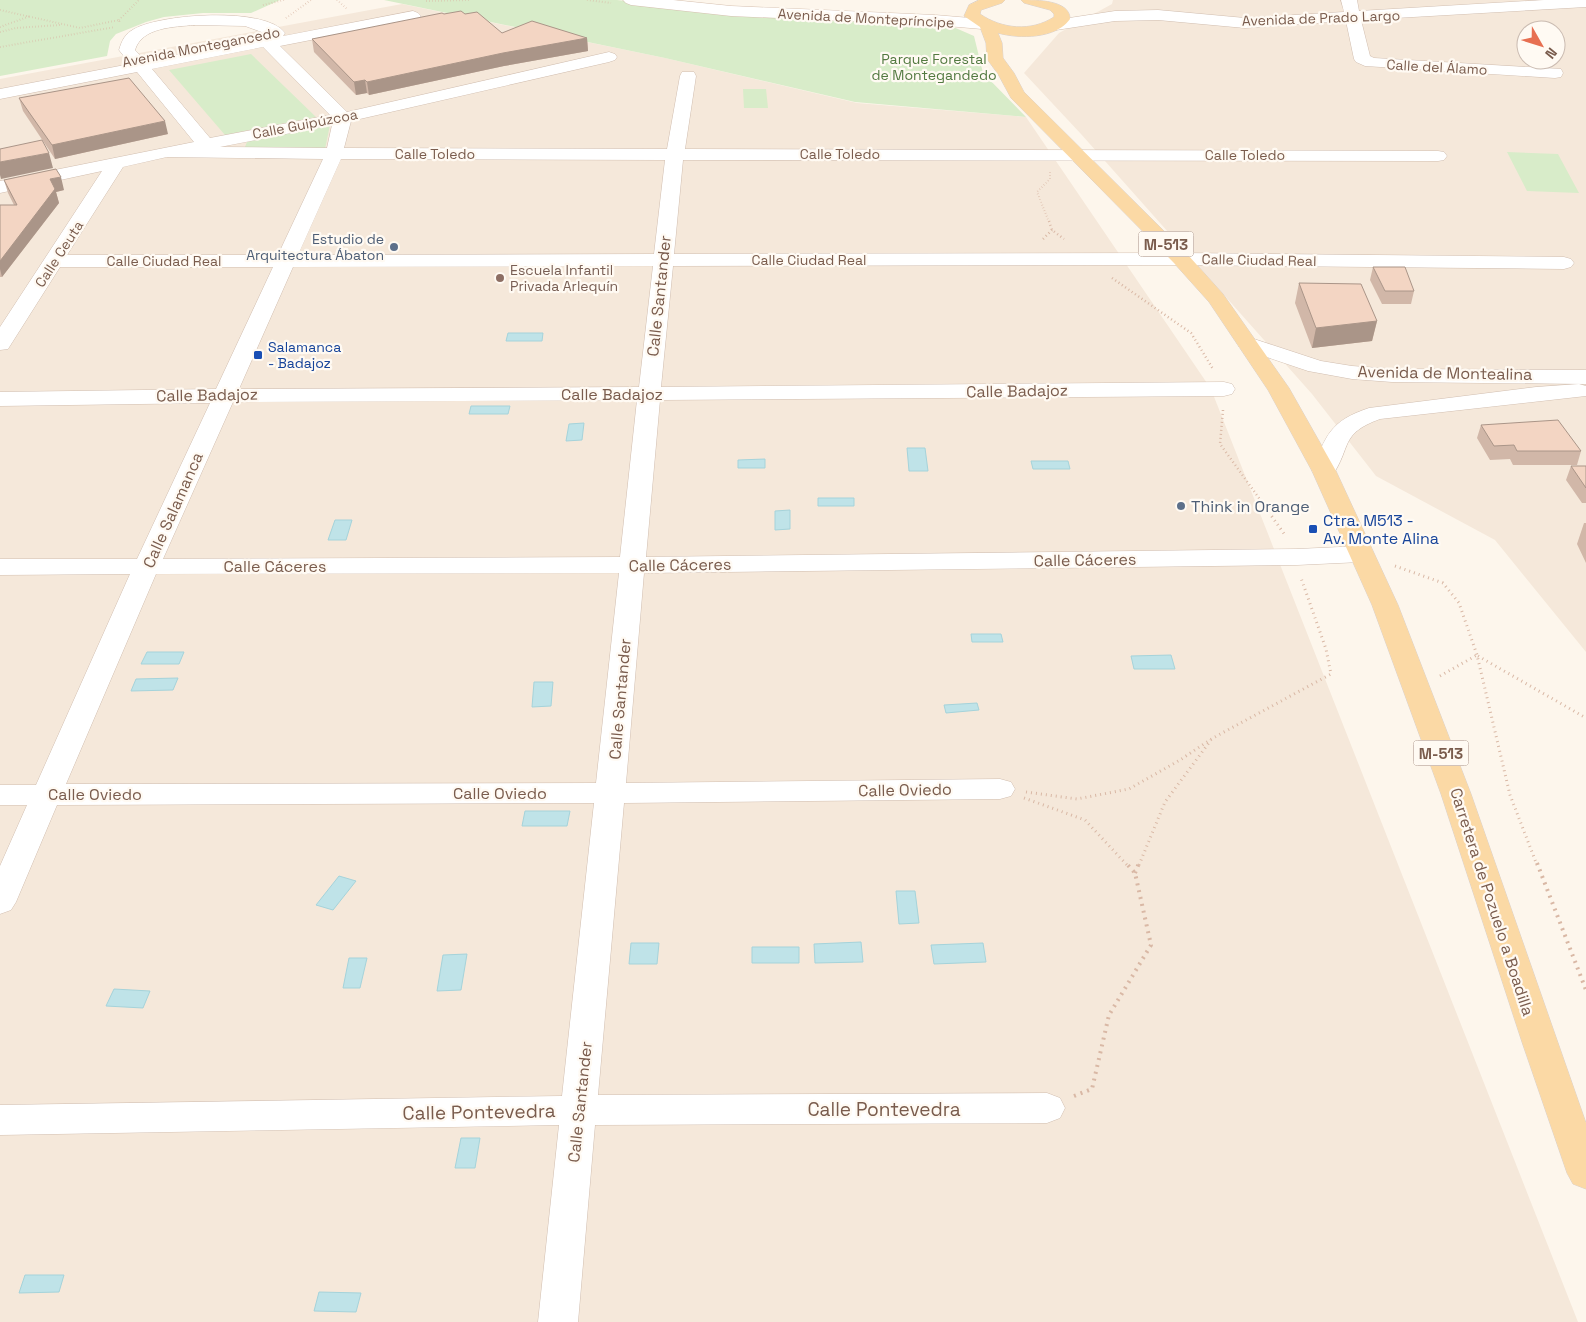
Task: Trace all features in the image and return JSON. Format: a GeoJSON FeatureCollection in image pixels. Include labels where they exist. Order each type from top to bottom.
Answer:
{"type":"FeatureCollection","features":[{"type":"Feature","properties":{"kind":"main road"},"geometry":{"type":"LineString","coordinates":[[976,4],[997,0]]}},
{"type":"Feature","properties":{"kind":"main road"},"geometry":{"type":"LineString","coordinates":[[1006,73],[1014,52],[1028,38],[1062,19],[1062,13],[1055,7],[1035,1]]}},
{"type":"Feature","properties":{"kind":"main road","name":"M-513"},"geometry":{"type":"LineString","coordinates":[[976,4],[972,16],[984,25]]}},
{"type":"Feature","properties":{"kind":"main road"},"geometry":{"type":"LineString","coordinates":[[984,25],[1004,30],[1048,27]]}},
{"type":"Feature","properties":{"kind":"main road","name":"Carretera de Pozuelo a Boadilla"},"geometry":{"type":"LineString","coordinates":[[984,25],[994,43],[995,59],[1006,73],[1017,94],[1181,259],[1216,298],[1278,388],[1324,471],[1385,605],[1417,689],[1456,794],[1538,1042],[1586,1173]]}},
{"type":"Feature","properties":{"kind":"street","name":"Avenida de Montepríncipe"},"geometry":{"type":"LineString","coordinates":[[631,0],[731,11],[984,25]]}},
{"type":"Feature","properties":{"kind":"street","name":"Avenida de Montepríncipe"},"geometry":{"type":"LineString","coordinates":[[686,0],[901,14],[976,4]]}},
{"type":"Feature","properties":{"kind":"street","name":"Avenida de Prado Largo"},"geometry":{"type":"LineString","coordinates":[[1035,1],[1078,8],[1255,14],[1505,0]]}},
{"type":"Feature","properties":{"kind":"street","name":"Avenida de Prado Largo"},"geometry":{"type":"LineString","coordinates":[[1048,27],[1115,16],[1158,15],[1245,22],[1352,9],[1586,2]]}},
{"type":"Feature","properties":{"kind":"street","name":"Calle del Álamo"},"geometry":{"type":"LineString","coordinates":[[1352,9],[1362,59],[1370,63],[1555,73]]}},
{"type":"Feature","properties":{"kind":"street","name":"Avenida Montegancedo"},"geometry":{"type":"LineString","coordinates":[[0,86],[137,63],[272,37],[277,42],[413,16]]}},
{"type":"Feature","properties":{"kind":"street"},"geometry":{"type":"LineString","coordinates":[[205,144],[127,50],[131,38],[150,28],[193,20],[227,20],[253,23],[272,37],[343,118]]}},
{"type":"Feature","properties":{"kind":"street","name":"Calle Guipúzcoa"},"geometry":{"type":"LineString","coordinates":[[0,187],[205,144],[242,145],[343,118],[609,57]]}},
{"type":"Feature","properties":{"kind":"street","name":"Avenida Montegancedo"},"geometry":{"type":"LineString","coordinates":[[0,94],[137,63]]}},
{"type":"Feature","properties":{"kind":"street","name":"Calle Santander"},"geometry":{"type":"LineString","coordinates":[[558,1322],[649,394],[675,154],[688,76]]}},
{"type":"Feature","properties":{"kind":"street","name":"Calle Salamanca"},"geometry":{"type":"LineString","coordinates":[[0,902],[147,566],[334,154],[343,118]]}},
{"type":"Feature","properties":{"kind":"street","name":"Calle Toledo"},"geometry":{"type":"LineString","coordinates":[[167,152],[242,145],[334,154],[1074,153],[1438,156]]}},
{"type":"Feature","properties":{"kind":"street","name":"Calle Ceuta"},"geometry":{"type":"LineString","coordinates":[[0,344],[117,162]]}},
{"type":"Feature","properties":{"kind":"street","name":"Calle Ciudad Real"},"geometry":{"type":"LineString","coordinates":[[54,261],[1181,259],[1564,263]]}},
{"type":"Feature","properties":{"kind":"street","name":"Avenida de Montealina"},"geometry":{"type":"LineString","coordinates":[[1248,343],[1308,364],[1336,371],[1361,374],[1546,374],[1586,377]]}},
{"type":"Feature","properties":{"kind":"street","name":"Calle Badajoz"},"geometry":{"type":"LineString","coordinates":[[0,398],[226,394],[649,394],[1224,389]]}},
{"type":"Feature","properties":{"kind":"street","name":"Avenida de Montealina"},"geometry":{"type":"LineString","coordinates":[[1324,471],[1337,436],[1348,424],[1377,413],[1586,390]]}},
{"type":"Feature","properties":{"kind":"street","name":"Calle Cáceres"},"geometry":{"type":"LineString","coordinates":[[0,567],[632,565],[1297,557],[1361,554]]}},
{"type":"Feature","properties":{"kind":"street","name":"Calle Oviedo"},"geometry":{"type":"LineString","coordinates":[[0,795],[611,793],[1000,789]]}},
{"type":"Feature","properties":{"kind":"street","name":"Calle Pontevedra"},"geometry":{"type":"LineString","coordinates":[[0,1120],[579,1110],[1047,1108]]}},
{"type":"Feature","properties":{"kind":"path"},"geometry":{"type":"LineString","coordinates":[[0,10],[80,28],[119,20],[139,0]]}},
{"type":"Feature","properties":{"kind":"path"},"geometry":{"type":"LineString","coordinates":[[420,1],[469,0]]}},
{"type":"Feature","properties":{"kind":"path"},"geometry":{"type":"LineString","coordinates":[[0,26],[31,16]]}},
{"type":"Feature","properties":{"kind":"path"},"geometry":{"type":"LineString","coordinates":[[0,47],[120,26],[119,20]]}},
{"type":"Feature","properties":{"kind":"path"},"geometry":{"type":"LineString","coordinates":[[0,32],[16,28],[63,25]]}},
{"type":"Feature","properties":{"kind":"path"},"geometry":{"type":"LineString","coordinates":[[1050,153],[1050,179],[1037,192],[1052,230],[1066,241],[1098,259]]}},
{"type":"Feature","properties":{"kind":"path"},"geometry":{"type":"LineString","coordinates":[[1361,554],[1443,583],[1459,603],[1477,655],[1510,795],[1586,990]]}},
{"type":"Feature","properties":{"kind":"path"},"geometry":{"type":"LineString","coordinates":[[1000,789],[1077,799],[1128,789],[1180,760],[1213,738],[1331,674],[1328,653],[1305,593],[1297,557]]}},
{"type":"Feature","properties":{"kind":"path"},"geometry":{"type":"LineString","coordinates":[[1417,689],[1477,655]]}},
{"type":"Feature","properties":{"kind":"path"},"geometry":{"type":"LineString","coordinates":[[1477,655],[1586,718]]}},
{"type":"Feature","properties":{"kind":"path"},"geometry":{"type":"LineString","coordinates":[[1135,873],[1165,802],[1213,738]]}},
{"type":"Feature","properties":{"kind":"path"},"geometry":{"type":"LineString","coordinates":[[1000,789],[1085,820],[1135,873],[1151,945],[1109,1015],[1092,1089],[1047,1108]]}},
{"type":"Feature","properties":{"kind":"shaded area"},"geometry":{"type":"Polygon","coordinates":[[[1113,0],[1586,0],[1586,652],[1495,540],[1376,476],[1312,394],[1081,134],[1024,73],[1059,33],[1112,4],[1113,0]]]}},
{"type":"Feature","properties":{"kind":"shaded area"},"geometry":{"type":"Polygon","coordinates":[[[402,4],[665,58],[857,103],[1026,117],[1211,389],[1578,1322],[0,1322],[0,79],[402,4]]]}},
{"type":"Feature","properties":{"kind":"green space"},"geometry":{"type":"Polygon","coordinates":[[[0,0],[280,0],[251,13],[203,13],[164,17],[116,34],[110,41],[107,56],[0,76],[0,0]]]}},
{"type":"Feature","properties":{"kind":"green space","name":"Parque Forestal de Montegandedo"},"geometry":{"type":"Polygon","coordinates":[[[384,0],[617,0],[724,13],[951,26],[974,36],[983,73],[1026,117],[855,102],[665,58],[384,0]]]}},
{"type":"Feature","properties":{"kind":"green space"},"geometry":{"type":"Polygon","coordinates":[[[251,54],[316,117],[225,135],[169,70],[251,54]]]}},
{"type":"Feature","properties":{"kind":"green space"},"geometry":{"type":"Polygon","coordinates":[[[743,89],[766,89],[768,108],[744,108],[743,89]]]}},
{"type":"Feature","properties":{"kind":"green space"},"geometry":{"type":"Polygon","coordinates":[[[330,125],[325,149],[245,147],[247,142],[256,139],[330,125]]]}},
{"type":"Feature","properties":{"kind":"green space"},"geometry":{"type":"Polygon","coordinates":[[[1507,152],[1558,154],[1579,193],[1527,191],[1507,152]]]}},
{"type":"Feature","properties":{"kind":"water"},"geometry":{"type":"Polygon","coordinates":[[[508,333],[543,333],[542,341],[506,341],[508,333]]]}},
{"type":"Feature","properties":{"kind":"water"},"geometry":{"type":"Polygon","coordinates":[[[471,406],[510,406],[508,414],[469,414],[471,406]]]}},
{"type":"Feature","properties":{"kind":"water"},"geometry":{"type":"Polygon","coordinates":[[[584,423],[582,440],[566,441],[569,424],[584,423]]]}},
{"type":"Feature","properties":{"kind":"water"},"geometry":{"type":"Polygon","coordinates":[[[907,448],[925,448],[928,471],[909,471],[907,448]]]}},
{"type":"Feature","properties":{"kind":"water"},"geometry":{"type":"Polygon","coordinates":[[[765,459],[765,468],[738,468],[738,460],[765,459]]]}},
{"type":"Feature","properties":{"kind":"water"},"geometry":{"type":"Polygon","coordinates":[[[1031,461],[1068,461],[1070,469],[1033,469],[1031,461]]]}},
{"type":"Feature","properties":{"kind":"water"},"geometry":{"type":"Polygon","coordinates":[[[818,498],[854,498],[854,506],[818,506],[818,498]]]}},
{"type":"Feature","properties":{"kind":"water"},"geometry":{"type":"Polygon","coordinates":[[[790,510],[790,529],[775,530],[775,511],[790,510]]]}},
{"type":"Feature","properties":{"kind":"water"},"geometry":{"type":"Polygon","coordinates":[[[335,520],[352,520],[346,540],[328,540],[335,520]]]}},
{"type":"Feature","properties":{"kind":"water"},"geometry":{"type":"Polygon","coordinates":[[[971,634],[1001,634],[1003,642],[972,642],[971,634]]]}},
{"type":"Feature","properties":{"kind":"water"},"geometry":{"type":"Polygon","coordinates":[[[147,652],[184,652],[179,664],[141,664],[147,652]]]}},
{"type":"Feature","properties":{"kind":"water"},"geometry":{"type":"Polygon","coordinates":[[[1171,655],[1175,669],[1134,669],[1131,656],[1171,655]]]}},
{"type":"Feature","properties":{"kind":"water"},"geometry":{"type":"Polygon","coordinates":[[[178,678],[173,690],[131,691],[136,679],[178,678]]]}},
{"type":"Feature","properties":{"kind":"water"},"geometry":{"type":"Polygon","coordinates":[[[534,682],[553,682],[551,706],[532,707],[534,682]]]}},
{"type":"Feature","properties":{"kind":"water"},"geometry":{"type":"Polygon","coordinates":[[[977,703],[979,710],[946,713],[944,705],[977,703]]]}},
{"type":"Feature","properties":{"kind":"water"},"geometry":{"type":"Polygon","coordinates":[[[525,811],[570,811],[567,826],[522,826],[525,811]]]}},
{"type":"Feature","properties":{"kind":"water"},"geometry":{"type":"Polygon","coordinates":[[[339,876],[356,881],[333,910],[316,905],[339,876]]]}},
{"type":"Feature","properties":{"kind":"water"},"geometry":{"type":"Polygon","coordinates":[[[896,891],[915,891],[919,923],[899,924],[896,891]]]}},
{"type":"Feature","properties":{"kind":"water"},"geometry":{"type":"Polygon","coordinates":[[[861,942],[863,962],[815,963],[814,944],[861,942]]]}},
{"type":"Feature","properties":{"kind":"water"},"geometry":{"type":"Polygon","coordinates":[[[631,943],[659,943],[657,964],[629,964],[631,943]]]}},
{"type":"Feature","properties":{"kind":"water"},"geometry":{"type":"Polygon","coordinates":[[[983,943],[986,962],[934,964],[931,945],[983,943]]]}},
{"type":"Feature","properties":{"kind":"water"},"geometry":{"type":"Polygon","coordinates":[[[752,947],[799,947],[799,963],[752,963],[752,947]]]}},
{"type":"Feature","properties":{"kind":"water"},"geometry":{"type":"Polygon","coordinates":[[[467,954],[461,990],[437,991],[443,955],[467,954]]]}},
{"type":"Feature","properties":{"kind":"water"},"geometry":{"type":"Polygon","coordinates":[[[349,958],[367,958],[360,988],[343,988],[349,958]]]}},
{"type":"Feature","properties":{"kind":"water"},"geometry":{"type":"Polygon","coordinates":[[[114,989],[150,991],[143,1008],[106,1006],[114,989]]]}},
{"type":"Feature","properties":{"kind":"water"},"geometry":{"type":"Polygon","coordinates":[[[461,1138],[480,1138],[475,1168],[455,1168],[461,1138]]]}},
{"type":"Feature","properties":{"kind":"water"},"geometry":{"type":"Polygon","coordinates":[[[25,1275],[64,1275],[59,1292],[19,1293],[25,1275]]]}},
{"type":"Feature","properties":{"kind":"water"},"geometry":{"type":"Polygon","coordinates":[[[319,1292],[361,1293],[356,1312],[314,1311],[319,1292]]]}},
{"type":"Feature","properties":{"kind":"building"},"geometry":{"type":"Polygon","coordinates":[[[461,11],[465,14],[477,12],[502,33],[532,21],[587,38],[503,53],[367,82],[365,80],[354,82],[312,39],[442,13],[461,11]]]}},
{"type":"Feature","properties":{"kind":"building"},"geometry":{"type":"Polygon","coordinates":[[[129,78],[165,121],[52,145],[19,98],[129,78]]]}},
{"type":"Feature","properties":{"kind":"building"},"geometry":{"type":"Polygon","coordinates":[[[42,140],[49,153],[0,162],[0,149],[42,140]]]}},
{"type":"Feature","properties":{"kind":"building"},"geometry":{"type":"Polygon","coordinates":[[[56,169],[61,177],[50,179],[55,189],[0,261],[0,205],[17,205],[4,180],[56,169]]]}},
{"type":"Feature","properties":{"kind":"building"},"geometry":{"type":"Polygon","coordinates":[[[1373,267],[1405,267],[1414,291],[1385,291],[1373,267]]]}},
{"type":"Feature","properties":{"kind":"building"},"geometry":{"type":"Polygon","coordinates":[[[1299,283],[1361,284],[1377,321],[1316,328],[1299,283]]]}},
{"type":"Feature","properties":{"kind":"building"},"geometry":{"type":"Polygon","coordinates":[[[1558,420],[1581,451],[1517,451],[1514,445],[1494,446],[1481,425],[1558,420]]]}},
{"type":"Feature","properties":{"kind":"building"},"geometry":{"type":"Polygon","coordinates":[[[1571,466],[1586,466],[1586,488],[1571,466]]]}},
{"type":"Feature","properties":{"kind":"place","name":"Estudio de Arquitectura Ábaton"},"geometry":{"type":"Point","coordinates":[394,247]}},
{"type":"Feature","properties":{"kind":"place","name":"Escuela Infantil Privada Arlequín"},"geometry":{"type":"Point","coordinates":[500,278]}},
{"type":"Feature","properties":{"kind":"place","name":"Salamanca - Badajoz"},"geometry":{"type":"Point","coordinates":[258,355]}},
{"type":"Feature","properties":{"kind":"place","name":"Think in Orange"},"geometry":{"type":"Point","coordinates":[1181,506]}},
{"type":"Feature","properties":{"kind":"place","name":"Ctra. M513 - Av. Monte Alina"},"geometry":{"type":"Point","coordinates":[1313,529]}}]}
